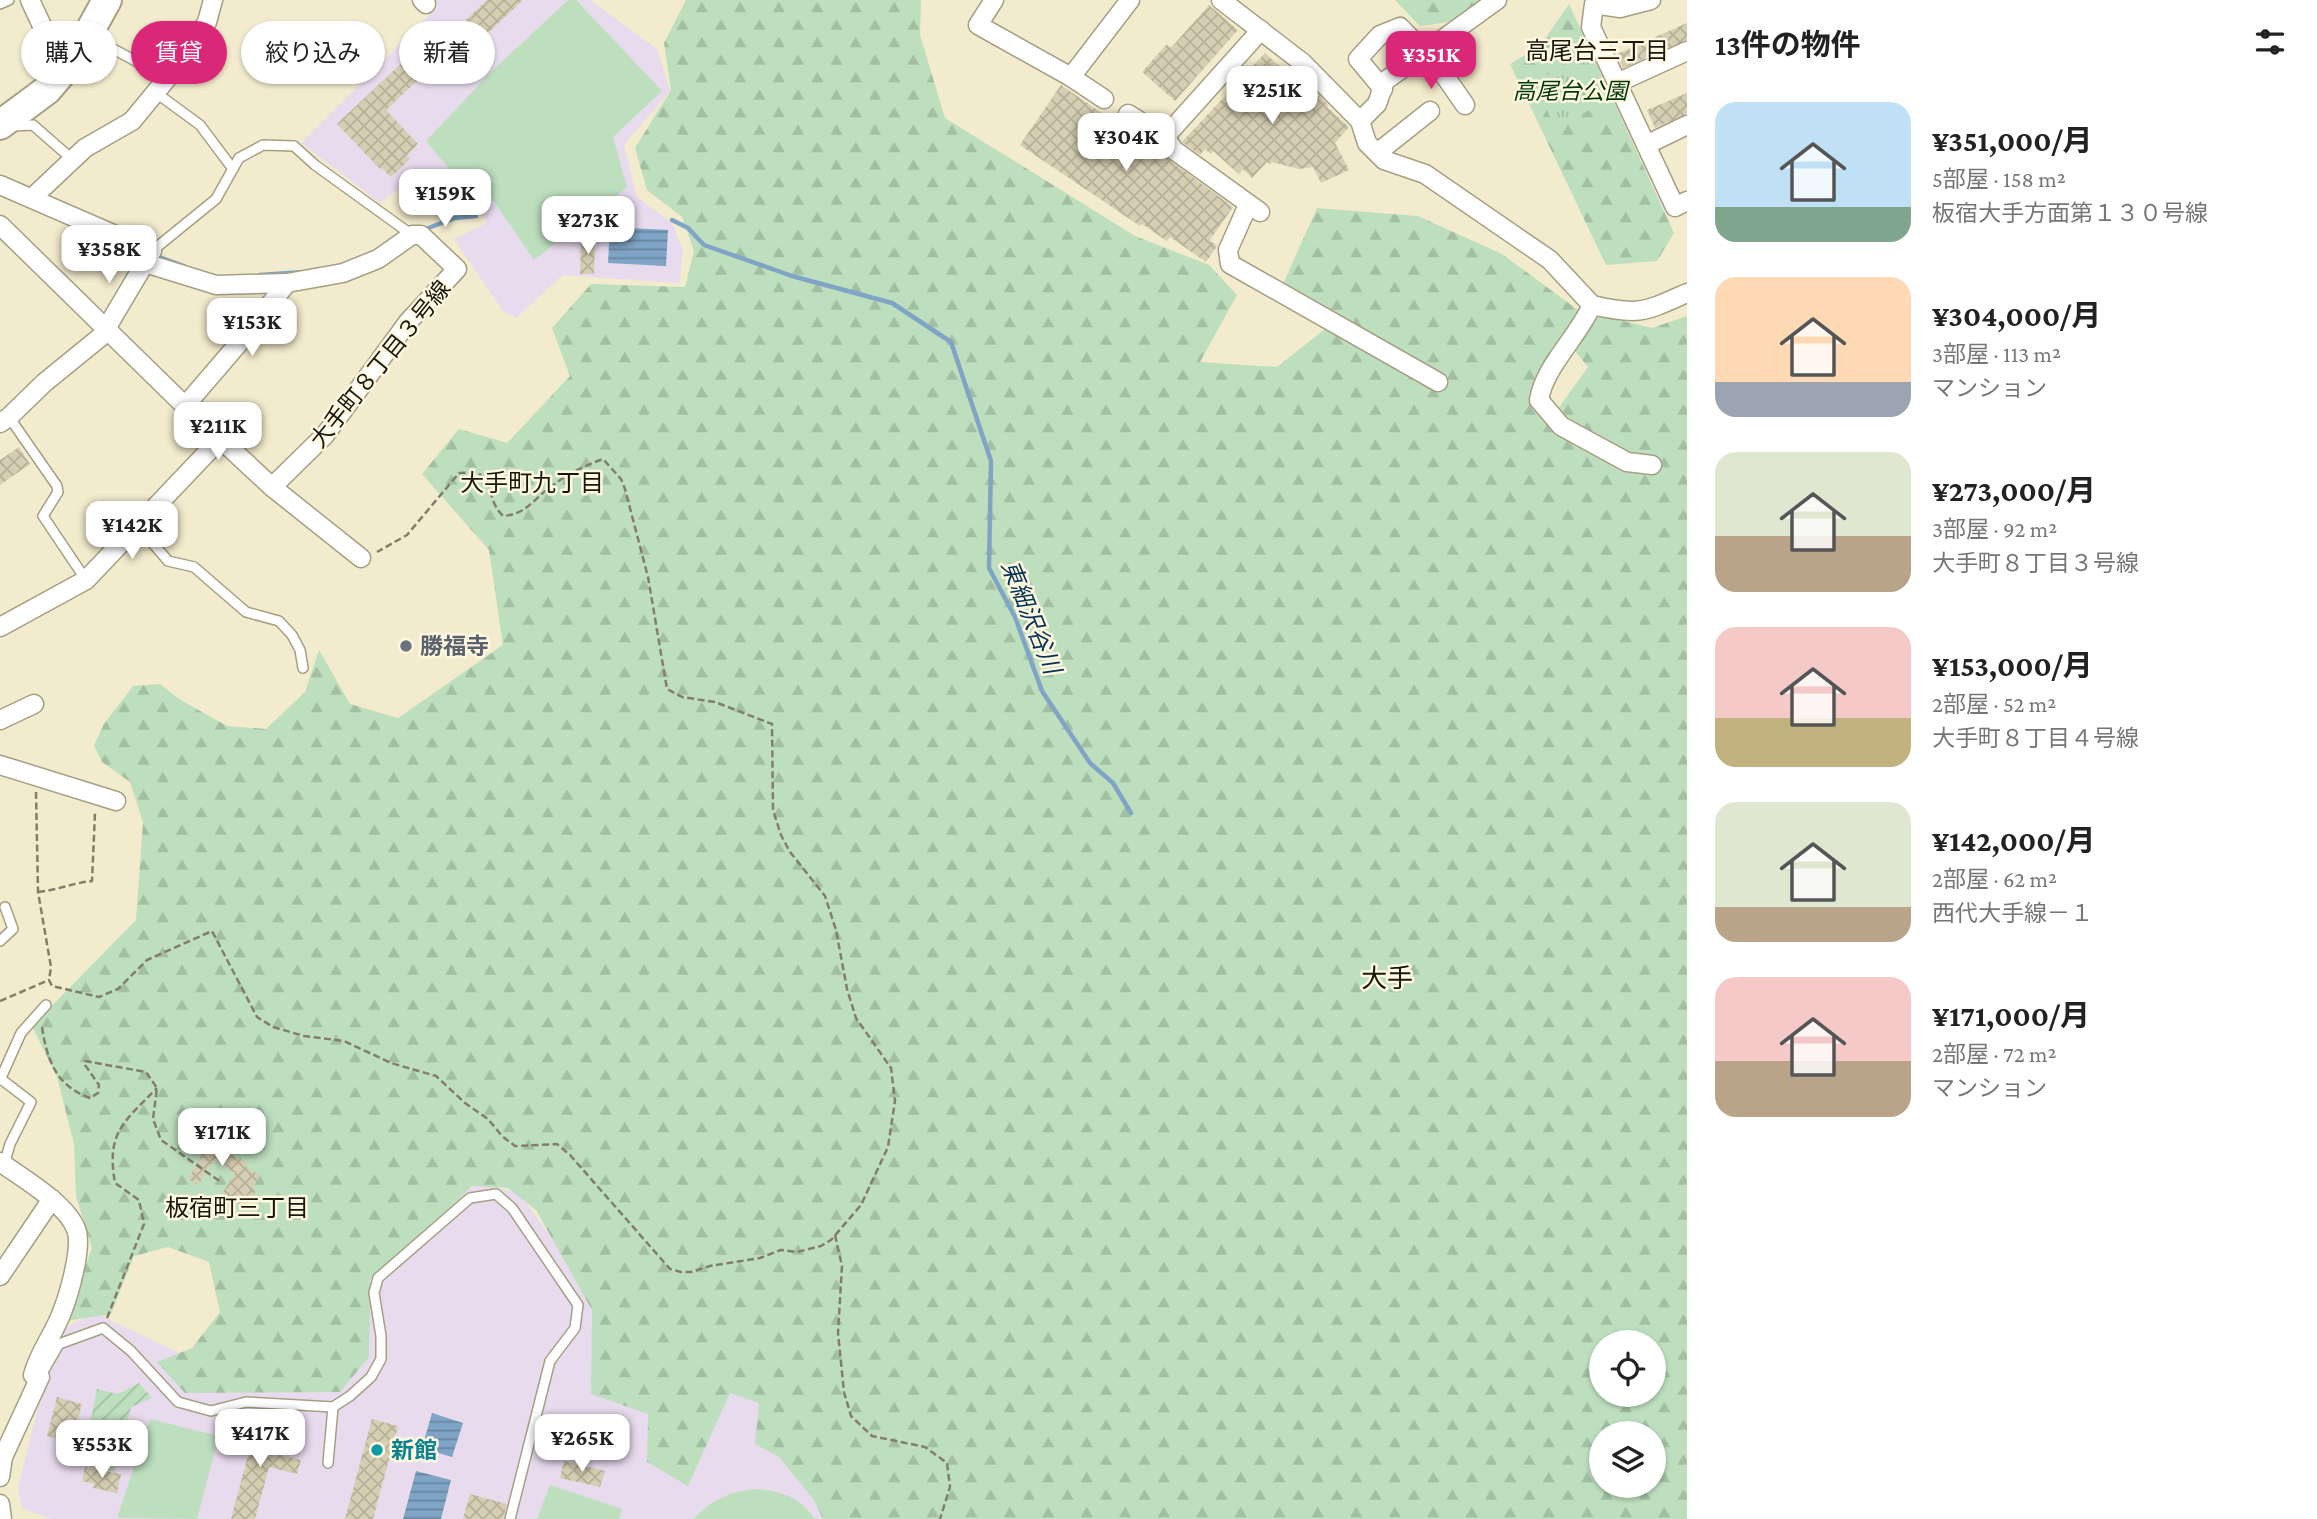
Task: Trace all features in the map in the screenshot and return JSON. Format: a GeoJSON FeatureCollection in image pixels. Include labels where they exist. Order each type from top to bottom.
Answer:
{"type":"FeatureCollection","features":[{"type":"Feature","properties":{"kind":"main road"},"geometry":{"type":"LineString","coordinates":[[95,21],[107,0]]}},
{"type":"Feature","properties":{"kind":"main road"},"geometry":{"type":"LineString","coordinates":[[0,125],[52,84]]}},
{"type":"Feature","properties":{"kind":"street"},"geometry":{"type":"LineString","coordinates":[[30,0],[40,21]]}},
{"type":"Feature","properties":{"kind":"street"},"geometry":{"type":"LineString","coordinates":[[207,21],[213,0]]}},
{"type":"Feature","properties":{"kind":"street"},"geometry":{"type":"LineString","coordinates":[[994,0],[978,25],[1071,76],[1104,99]]}},
{"type":"Feature","properties":{"kind":"street"},"geometry":{"type":"LineString","coordinates":[[1071,76],[1130,0]]}},
{"type":"Feature","properties":{"kind":"street"},"geometry":{"type":"LineString","coordinates":[[1221,0],[1303,62],[1360,121],[1367,143],[1384,160],[1425,174],[1550,260],[1591,305],[1622,312],[1646,311],[1687,293]]}},
{"type":"Feature","properties":{"kind":"street"},"geometry":{"type":"LineString","coordinates":[[1360,121],[1377,104],[1385,81],[1497,0]]}},
{"type":"Feature","properties":{"kind":"street"},"geometry":{"type":"LineString","coordinates":[[1651,0],[1620,8],[1593,2],[1591,27],[1675,206],[1687,201]]}},
{"type":"Feature","properties":{"kind":"street"},"geometry":{"type":"LineString","coordinates":[[1382,89],[1358,59],[1380,35],[1400,27],[1431,56],[1465,105]]}},
{"type":"Feature","properties":{"kind":"street"},"geometry":{"type":"LineString","coordinates":[[1165,137],[1261,30]]}},
{"type":"Feature","properties":{"kind":"street"},"geometry":{"type":"LineString","coordinates":[[1617,83],[1687,51]]}},
{"type":"Feature","properties":{"kind":"street"},"geometry":{"type":"LineString","coordinates":[[33,197],[85,148],[132,121],[161,84]]}},
{"type":"Feature","properties":{"kind":"street"},"geometry":{"type":"LineString","coordinates":[[1377,153],[1430,111]]}},
{"type":"Feature","properties":{"kind":"street"},"geometry":{"type":"LineString","coordinates":[[1128,114],[1165,137],[1174,150],[1254,209],[1228,250],[1230,264],[1438,382]]}},
{"type":"Feature","properties":{"kind":"street"},"geometry":{"type":"LineString","coordinates":[[1646,145],[1687,125]]}},
{"type":"Feature","properties":{"kind":"street"},"geometry":{"type":"LineString","coordinates":[[0,185],[33,197],[148,257],[216,285],[287,283],[343,273],[378,259],[407,231]]}},
{"type":"Feature","properties":{"kind":"street"},"geometry":{"type":"LineString","coordinates":[[0,225],[272,487],[361,558]]}},
{"type":"Feature","properties":{"kind":"street","name":"大手町８丁目３号線"},"geometry":{"type":"LineString","coordinates":[[272,487],[325,435],[408,322],[457,269],[428,239],[407,231]]}},
{"type":"Feature","properties":{"kind":"street"},"geometry":{"type":"LineString","coordinates":[[5,420],[108,328],[148,257]]}},
{"type":"Feature","properties":{"kind":"street"},"geometry":{"type":"LineString","coordinates":[[185,406],[287,283]]}},
{"type":"Feature","properties":{"kind":"street"},"geometry":{"type":"LineString","coordinates":[[1591,305],[1586,318],[1541,386],[1539,400],[1561,426],[1626,461],[1652,465]]}},
{"type":"Feature","properties":{"kind":"street"},"geometry":{"type":"LineString","coordinates":[[0,627],[86,580],[221,438]]}},
{"type":"Feature","properties":{"kind":"street"},"geometry":{"type":"LineString","coordinates":[[0,720],[34,704]]}},
{"type":"Feature","properties":{"kind":"street"},"geometry":{"type":"LineString","coordinates":[[0,765],[116,801]]}},
{"type":"Feature","properties":{"kind":"street"},"geometry":{"type":"LineString","coordinates":[[0,1477],[3,1457],[40,1377],[33,1375],[38,1357],[62,1313],[79,1245],[76,1228],[52,1199],[2,1164]]}},
{"type":"Feature","properties":{"kind":"street"},"geometry":{"type":"LineString","coordinates":[[0,1276],[52,1199]]}},
{"type":"Feature","properties":{"kind":"street"},"geometry":{"type":"LineString","coordinates":[[0,1504],[2,1519]]}},
{"type":"Feature","properties":{"kind":"lane"},"geometry":{"type":"LineString","coordinates":[[0,4],[9,0]]}},
{"type":"Feature","properties":{"kind":"lane"},"geometry":{"type":"LineString","coordinates":[[161,84],[200,125],[233,169]]}},
{"type":"Feature","properties":{"kind":"lane"},"geometry":{"type":"LineString","coordinates":[[0,125],[33,125],[73,160]]}},
{"type":"Feature","properties":{"kind":"lane"},"geometry":{"type":"LineString","coordinates":[[148,257],[216,199],[239,158],[263,145],[293,146],[407,231]]}},
{"type":"Feature","properties":{"kind":"lane"},"geometry":{"type":"LineString","coordinates":[[5,420],[57,486],[58,492],[43,516],[86,580]]}},
{"type":"Feature","properties":{"kind":"lane"},"geometry":{"type":"LineString","coordinates":[[138,527],[168,561],[194,567],[246,612],[279,621],[292,635],[300,650],[303,668]]}},
{"type":"Feature","properties":{"kind":"lane"},"geometry":{"type":"LineString","coordinates":[[0,941],[13,929],[5,907]]}},
{"type":"Feature","properties":{"kind":"lane"},"geometry":{"type":"LineString","coordinates":[[2,1164],[31,1102],[1,1079],[21,1033],[46,1005]]}},
{"type":"Feature","properties":{"kind":"lane"},"geometry":{"type":"LineString","coordinates":[[40,1377],[59,1344],[103,1328],[131,1351],[178,1402],[211,1411],[246,1402],[333,1407],[351,1396],[371,1377],[381,1359],[382,1336],[374,1293],[378,1278],[471,1198],[496,1194],[512,1208],[578,1305],[575,1328],[550,1361],[510,1519]]}},
{"type":"Feature","properties":{"kind":"lane"},"geometry":{"type":"LineString","coordinates":[[328,1463],[333,1407]]}},
{"type":"Feature","properties":{"kind":"path"},"geometry":{"type":"LineString","coordinates":[[36,774],[38,892],[52,986],[99,997],[118,989],[147,960],[212,931],[257,1017],[273,1027],[304,1036],[344,1041],[391,1063],[436,1076],[488,1119],[502,1136],[515,1146],[557,1144],[570,1155],[670,1269],[691,1272],[710,1266],[760,1258],[781,1250],[797,1252],[821,1246],[835,1235],[861,1205],[888,1147],[895,1101],[891,1068],[856,1018],[847,989],[836,930],[825,896],[790,852],[781,835],[773,810],[772,724],[715,702],[682,697],[667,688],[648,577],[621,479],[603,459],[584,466],[560,481],[518,514],[503,516],[495,508],[486,479],[477,471],[459,473],[407,536],[361,558]]}},
{"type":"Feature","properties":{"kind":"path"},"geometry":{"type":"LineString","coordinates":[[38,892],[92,881],[96,795]]}},
{"type":"Feature","properties":{"kind":"path"},"geometry":{"type":"LineString","coordinates":[[0,1001],[49,980]]}},
{"type":"Feature","properties":{"kind":"path"},"geometry":{"type":"LineString","coordinates":[[46,1005],[42,1028],[54,1073],[77,1093],[90,1098],[99,1093],[99,1085],[85,1065],[85,1060],[146,1072],[157,1087],[153,1119],[161,1140],[221,1182]]}},
{"type":"Feature","properties":{"kind":"path"},"geometry":{"type":"LineString","coordinates":[[103,1328],[144,1224],[139,1199],[115,1183],[111,1161],[113,1140],[123,1124],[157,1087]]}},
{"type":"Feature","properties":{"kind":"path"},"geometry":{"type":"LineString","coordinates":[[835,1235],[842,1266],[838,1333],[844,1392],[850,1416],[872,1436],[925,1447],[947,1463],[950,1487],[940,1519]]}},
{"type":"Feature","properties":{"kind":"shaded area"},"geometry":{"type":"Polygon","coordinates":[[[433,0],[590,0],[657,49],[670,91],[624,145],[637,197],[672,223],[683,250],[679,283],[563,275],[516,318],[503,311],[454,239],[486,223],[478,196],[438,201],[412,179],[380,203],[301,143],[360,84],[385,84],[385,59],[399,45],[399,84],[495,84],[495,21],[423,21],[438,6],[433,0]]]}},
{"type":"Feature","properties":{"kind":"shaded area"},"geometry":{"type":"Polygon","coordinates":[[[476,1182],[519,1193],[622,1335],[780,1387],[839,1519],[51,1519],[22,1508],[18,1488],[56,1334],[93,1312],[249,1386],[357,1274],[476,1182]]]}},
{"type":"Feature","properties":{"kind":"green space"},"geometry":{"type":"Polygon","coordinates":[[[568,0],[576,0],[662,91],[613,137],[627,187],[534,260],[486,190],[465,188],[426,141],[480,84],[495,84],[495,68],[568,0]]]}},
{"type":"Feature","properties":{"kind":"green space"},"geometry":{"type":"Polygon","coordinates":[[[686,0],[921,0],[920,35],[945,118],[1135,236],[1209,265],[1237,295],[1200,362],[1277,367],[1340,317],[1283,284],[1317,208],[1418,216],[1502,254],[1578,310],[1528,401],[1536,409],[1552,417],[1588,367],[1575,351],[1599,315],[1652,328],[1687,316],[1687,1519],[823,1519],[814,1500],[779,1457],[755,1444],[759,1403],[730,1393],[688,1486],[647,1462],[648,1414],[591,1394],[592,1310],[536,1210],[508,1188],[472,1186],[425,1232],[370,1279],[369,1357],[340,1392],[185,1393],[157,1362],[192,1348],[220,1312],[209,1262],[168,1247],[134,1256],[111,1314],[66,1321],[92,1248],[76,1196],[74,1144],[57,1077],[32,1026],[136,920],[143,822],[130,782],[102,762],[94,745],[104,724],[133,686],[160,684],[179,699],[227,726],[266,729],[305,692],[319,650],[350,704],[398,718],[503,645],[489,550],[422,474],[459,429],[507,443],[570,376],[552,328],[591,284],[685,287],[694,251],[682,217],[647,190],[635,148],[671,90],[664,43],[686,0]]]}},
{"type":"Feature","properties":{"kind":"green space"},"geometry":{"type":"Polygon","coordinates":[[[1395,0],[1506,0],[1470,19],[1420,26],[1395,0]]]}},
{"type":"Feature","properties":{"kind":"green space"},"geometry":{"type":"Polygon","coordinates":[[[1569,4],[1674,233],[1657,261],[1606,265],[1510,64],[1540,46],[1569,4]]]}},
{"type":"Feature","properties":{"kind":"green space","name":"高尾台公園"},"geometry":{"type":"Polygon","coordinates":[[[1587,50],[1609,101],[1554,127],[1536,82],[1587,50]]]}},
{"type":"Feature","properties":{"kind":"green space"},"geometry":{"type":"Polygon","coordinates":[[[139,1383],[152,1398],[131,1407],[114,1472],[82,1464],[97,1389],[118,1394],[139,1383]]]}},
{"type":"Feature","properties":{"kind":"green space"},"geometry":{"type":"Polygon","coordinates":[[[150,1419],[219,1436],[197,1519],[117,1518],[150,1419]]]}},
{"type":"Feature","properties":{"kind":"green space"},"geometry":{"type":"Polygon","coordinates":[[[550,1485],[622,1509],[619,1519],[537,1519],[550,1485]]]}},
{"type":"Feature","properties":{"kind":"green space"},"geometry":{"type":"Polygon","coordinates":[[[756,1489],[790,1497],[815,1519],[694,1519],[722,1498],[756,1489]]]}},
{"type":"Feature","properties":{"kind":"water"},"geometry":{"type":"Polygon","coordinates":[[[610,227],[668,230],[666,266],[608,263],[610,227]]]}},
{"type":"Feature","properties":{"kind":"water"},"geometry":{"type":"Polygon","coordinates":[[[432,1413],[463,1423],[452,1457],[422,1448],[432,1413]]]}},
{"type":"Feature","properties":{"kind":"water"},"geometry":{"type":"Polygon","coordinates":[[[416,1471],[451,1480],[441,1519],[403,1519],[416,1471]]]}},
{"type":"Feature","properties":{"kind":"building"},"geometry":{"type":"Polygon","coordinates":[[[487,0],[523,0],[495,26],[495,21],[465,21],[487,0]]]}},
{"type":"Feature","properties":{"kind":"building"},"geometry":{"type":"Polygon","coordinates":[[[1209,5],[1238,30],[1175,101],[1142,72],[1167,44],[1171,48],[1209,5]]]}},
{"type":"Feature","properties":{"kind":"building"},"geometry":{"type":"Polygon","coordinates":[[[1687,23],[1687,40],[1623,68],[1617,54],[1687,23]]]}},
{"type":"Feature","properties":{"kind":"building"},"geometry":{"type":"Polygon","coordinates":[[[1265,53],[1315,99],[1319,95],[1327,107],[1349,127],[1335,143],[1349,170],[1321,183],[1313,167],[1299,169],[1267,162],[1252,178],[1243,169],[1239,174],[1213,151],[1211,154],[1205,149],[1200,155],[1182,142],[1265,53]]]}},
{"type":"Feature","properties":{"kind":"building"},"geometry":{"type":"Polygon","coordinates":[[[399,66],[399,84],[414,84],[386,110],[418,144],[406,156],[410,159],[391,177],[337,124],[379,84],[385,84],[385,79],[399,66]]]}},
{"type":"Feature","properties":{"kind":"building"},"geometry":{"type":"Polygon","coordinates":[[[1061,85],[1233,207],[1210,240],[1217,246],[1206,262],[1170,237],[1167,241],[1142,224],[1140,226],[1020,145],[1061,85]]]}},
{"type":"Feature","properties":{"kind":"building"},"geometry":{"type":"Polygon","coordinates":[[[1687,93],[1687,114],[1655,128],[1647,110],[1687,93]]]}},
{"type":"Feature","properties":{"kind":"building"},"geometry":{"type":"Polygon","coordinates":[[[581,238],[595,238],[594,274],[580,274],[581,238]]]}},
{"type":"Feature","properties":{"kind":"building"},"geometry":{"type":"Polygon","coordinates":[[[19,447],[30,464],[0,485],[0,460],[19,447]]]}},
{"type":"Feature","properties":{"kind":"building"},"geometry":{"type":"Polygon","coordinates":[[[187,1132],[194,1136],[197,1132],[247,1163],[245,1166],[260,1176],[252,1189],[256,1191],[246,1207],[222,1194],[235,1173],[214,1160],[198,1185],[188,1179],[201,1157],[180,1144],[187,1132]]]}},
{"type":"Feature","properties":{"kind":"building"},"geometry":{"type":"Polygon","coordinates":[[[57,1397],[82,1404],[72,1442],[47,1436],[57,1397]]]}},
{"type":"Feature","properties":{"kind":"building"},"geometry":{"type":"Polygon","coordinates":[[[258,1418],[280,1424],[272,1453],[301,1460],[297,1474],[269,1467],[255,1519],[231,1519],[258,1418]]]}},
{"type":"Feature","properties":{"kind":"building","name":"新館"},"geometry":{"type":"Polygon","coordinates":[[[372,1419],[398,1426],[373,1519],[345,1519],[372,1419]]]}},
{"type":"Feature","properties":{"kind":"building"},"geometry":{"type":"Polygon","coordinates":[[[564,1461],[605,1471],[600,1487],[560,1478],[564,1461]]]}},
{"type":"Feature","properties":{"kind":"building"},"geometry":{"type":"Polygon","coordinates":[[[85,1467],[121,1474],[117,1493],[93,1488],[94,1484],[82,1481],[85,1467]]]}},
{"type":"Feature","properties":{"kind":"building"},"geometry":{"type":"Polygon","coordinates":[[[470,1494],[507,1504],[503,1519],[463,1519],[470,1494]]]}},
{"type":"Feature","properties":{"kind":"waterway","name":"東細沢谷川"},"geometry":{"type":"LineString","coordinates":[[423,230],[455,218],[476,216]]}},
{"type":"Feature","properties":{"kind":"waterway","name":"東細沢谷川"},"geometry":{"type":"LineString","coordinates":[[672,220],[688,228],[704,245],[792,276],[892,303],[951,342],[991,461],[989,568],[1015,617],[1042,691],[1090,763],[1113,783],[1131,813]]}},
{"type":"Feature","properties":{"kind":"waterway","name":"東細沢谷川"},"geometry":{"type":"LineString","coordinates":[[156,256],[184,266]]}},
{"type":"Feature","properties":{"kind":"waterway","name":"東細沢谷川"},"geometry":{"type":"LineString","coordinates":[[260,275],[304,272]]}},
{"type":"Feature","properties":{"kind":"place","name":"勝福寺"},"geometry":{"type":"Point","coordinates":[406,646]}},
{"type":"Feature","properties":{"kind":"place","name":"新館"},"geometry":{"type":"Point","coordinates":[377,1450]}},
{"type":"Feature","properties":{"kind":"district","name":"高尾台三丁目"},"geometry":{"type":"Point","coordinates":[1597,51]}},
{"type":"Feature","properties":{"kind":"district","name":"大手町九丁目"},"geometry":{"type":"Point","coordinates":[532,483]}},
{"type":"Feature","properties":{"kind":"district","name":"大手"},"geometry":{"type":"Point","coordinates":[1387,978]}},
{"type":"Feature","properties":{"kind":"district","name":"板宿町三丁目"},"geometry":{"type":"Point","coordinates":[237,1208]}}]}
